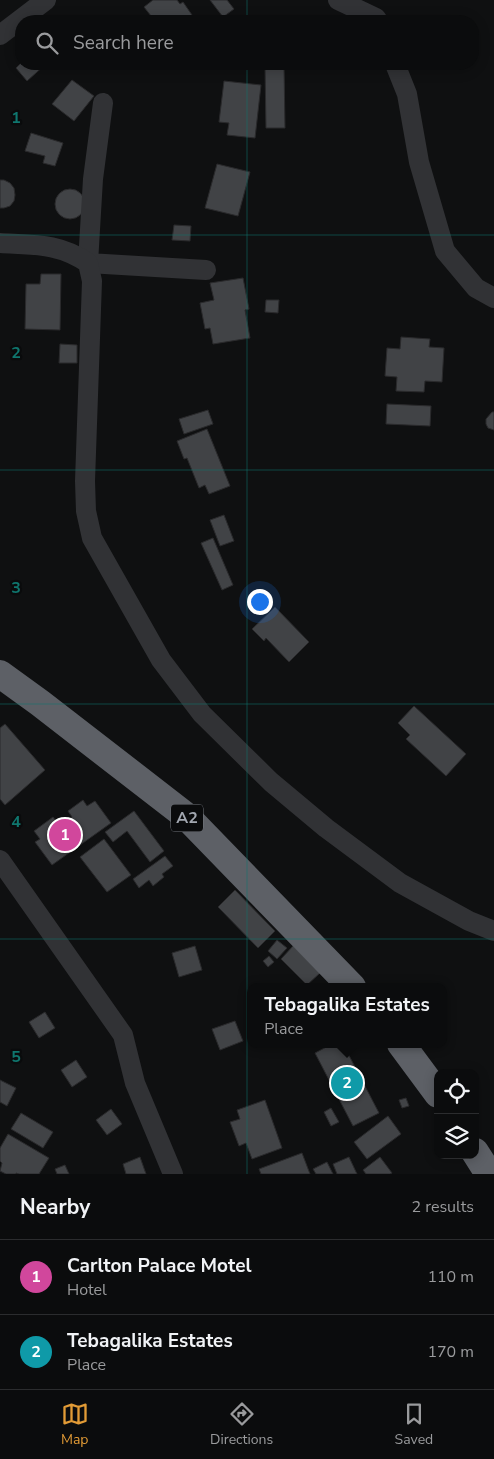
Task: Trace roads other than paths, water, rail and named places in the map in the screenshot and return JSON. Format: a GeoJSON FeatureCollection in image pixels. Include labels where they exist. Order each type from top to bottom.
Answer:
{"type":"FeatureCollection","features":[{"type":"Feature","properties":{"kind":"highway","name":"A2"},"geometry":{"type":"LineString","coordinates":[[0,674],[40,702],[186,816],[348,983]]}},
{"type":"Feature","properties":{"kind":"highway"},"geometry":{"type":"LineString","coordinates":[[404,1048],[434,1089]]}},
{"type":"Feature","properties":{"kind":"highway"},"geometry":{"type":"LineString","coordinates":[[479,1158],[489,1174]]}},
{"type":"Feature","properties":{"kind":"street"},"geometry":{"type":"LineString","coordinates":[[26,15],[46,0]]}},
{"type":"Feature","properties":{"kind":"street"},"geometry":{"type":"LineString","coordinates":[[338,0],[370,15]]}},
{"type":"Feature","properties":{"kind":"street"},"geometry":{"type":"LineString","coordinates":[[0,35],[15,24]]}},
{"type":"Feature","properties":{"kind":"street"},"geometry":{"type":"LineString","coordinates":[[397,70],[407,94],[419,162],[445,251],[476,288],[494,298]]}},
{"type":"Feature","properties":{"kind":"street"},"geometry":{"type":"LineString","coordinates":[[102,102],[93,179],[88,263],[92,281],[85,481],[86,511],[92,538],[161,660],[202,714],[271,782],[326,828],[400,883],[469,921],[494,931]]}},
{"type":"Feature","properties":{"kind":"street"},"geometry":{"type":"LineString","coordinates":[[0,243],[54,247],[73,253],[88,263],[206,270]]}},
{"type":"Feature","properties":{"kind":"street"},"geometry":{"type":"LineString","coordinates":[[0,860],[123,1035],[135,1083],[173,1174]]}},
{"type":"Feature","properties":{"kind":"place","name":"Carlton Palace Motel"},"geometry":{"type":"Point","coordinates":[65,835]}},
{"type":"Feature","properties":{"kind":"place","name":"Tebagalika Estates"},"geometry":{"type":"Point","coordinates":[347,1083]}}]}
